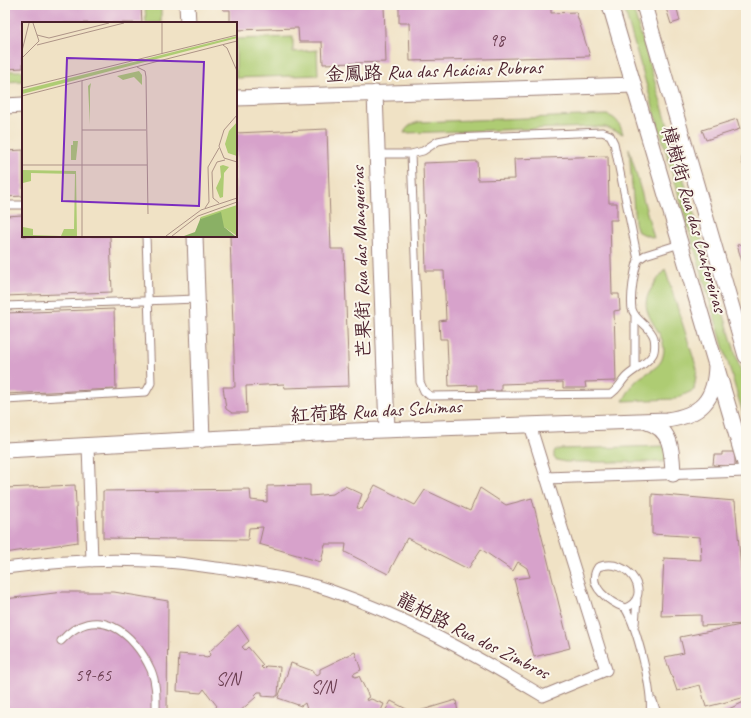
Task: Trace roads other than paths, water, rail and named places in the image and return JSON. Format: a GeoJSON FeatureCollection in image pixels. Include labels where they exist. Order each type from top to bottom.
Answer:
{"type":"FeatureCollection","features":[{"type":"Feature","properties":{"kind":"street"},"geometry":{"type":"LineString","coordinates":[[187,5],[188,22]]}},
{"type":"Feature","properties":{"kind":"street","name":"樟樹街 Rua das Canforeiras"},"geometry":{"type":"LineString","coordinates":[[610,5],[746,467]]}},
{"type":"Feature","properties":{"kind":"street","name":"樟樹街 Rua das Canforeiras"},"geometry":{"type":"LineString","coordinates":[[644,5],[746,356]]}},
{"type":"Feature","properties":{"kind":"street","name":"金鳳路 Rua das Acácias Rubras"},"geometry":{"type":"LineString","coordinates":[[237,98],[634,85]]}},
{"type":"Feature","properties":{"kind":"street","name":"芒果街 Rua das Mangueiras"},"geometry":{"type":"LineString","coordinates":[[375,93],[387,430]]}},
{"type":"Feature","properties":{"kind":"street"},"geometry":{"type":"LineString","coordinates":[[5,106],[22,106]]}},
{"type":"Feature","properties":{"kind":"street"},"geometry":{"type":"LineString","coordinates":[[195,237],[202,440]]}},
{"type":"Feature","properties":{"kind":"street","name":"紅荷路 Rua das Schimas"},"geometry":{"type":"LineString","coordinates":[[5,450],[387,430],[644,421],[683,418],[698,410],[709,398],[716,383],[716,366]]}},
{"type":"Feature","properties":{"kind":"street"},"geometry":{"type":"LineString","coordinates":[[644,421],[654,424],[663,430],[669,439],[672,450],[674,474]]}},
{"type":"Feature","properties":{"kind":"street","name":"龍柏路 Rua dos Zimbros"},"geometry":{"type":"LineString","coordinates":[[5,568],[92,561],[167,562],[274,575],[329,590],[440,636],[544,696],[606,670],[530,425]]}},
{"type":"Feature","properties":{"kind":"street"},"geometry":{"type":"LineString","coordinates":[[88,446],[92,561]]}},
{"type":"Feature","properties":{"kind":"street"},"geometry":{"type":"LineString","coordinates":[[546,478],[746,471]]}},
{"type":"Feature","properties":{"kind":"lane"},"geometry":{"type":"LineString","coordinates":[[377,154],[411,154],[423,151],[438,141],[453,138],[602,132],[610,135],[614,143],[638,260],[635,270],[632,308],[635,316],[635,369]]}},
{"type":"Feature","properties":{"kind":"lane"},"geometry":{"type":"LineString","coordinates":[[411,154],[420,382],[424,391],[430,396],[611,394],[619,388],[624,379],[646,362],[654,353],[654,338],[647,326],[635,316]]}},
{"type":"Feature","properties":{"kind":"lane"},"geometry":{"type":"LineString","coordinates":[[5,205],[22,204]]}},
{"type":"Feature","properties":{"kind":"lane"},"geometry":{"type":"LineString","coordinates":[[5,400],[146,392],[151,383],[146,237]]}},
{"type":"Feature","properties":{"kind":"lane"},"geometry":{"type":"LineString","coordinates":[[638,260],[645,255],[680,244]]}},
{"type":"Feature","properties":{"kind":"lane"},"geometry":{"type":"LineString","coordinates":[[5,306],[197,299]]}},
{"type":"Feature","properties":{"kind":"lane"},"geometry":{"type":"LineString","coordinates":[[636,630],[637,587],[634,579],[624,568],[610,564],[598,568],[595,576],[598,588],[611,602],[625,608],[636,630],[650,692],[657,713]]}},
{"type":"Feature","properties":{"kind":"lane"},"geometry":{"type":"LineString","coordinates":[[625,608],[630,607],[637,596]]}},
{"type":"Feature","properties":{"kind":"lane"},"geometry":{"type":"LineString","coordinates":[[61,641],[70,631],[82,624],[95,622],[109,624],[121,630],[131,639],[151,670],[157,694],[156,713]]}},
{"type":"Feature","properties":{"kind":"lane"},"geometry":{"type":"LineString","coordinates":[[650,692],[650,713]]}}]}
